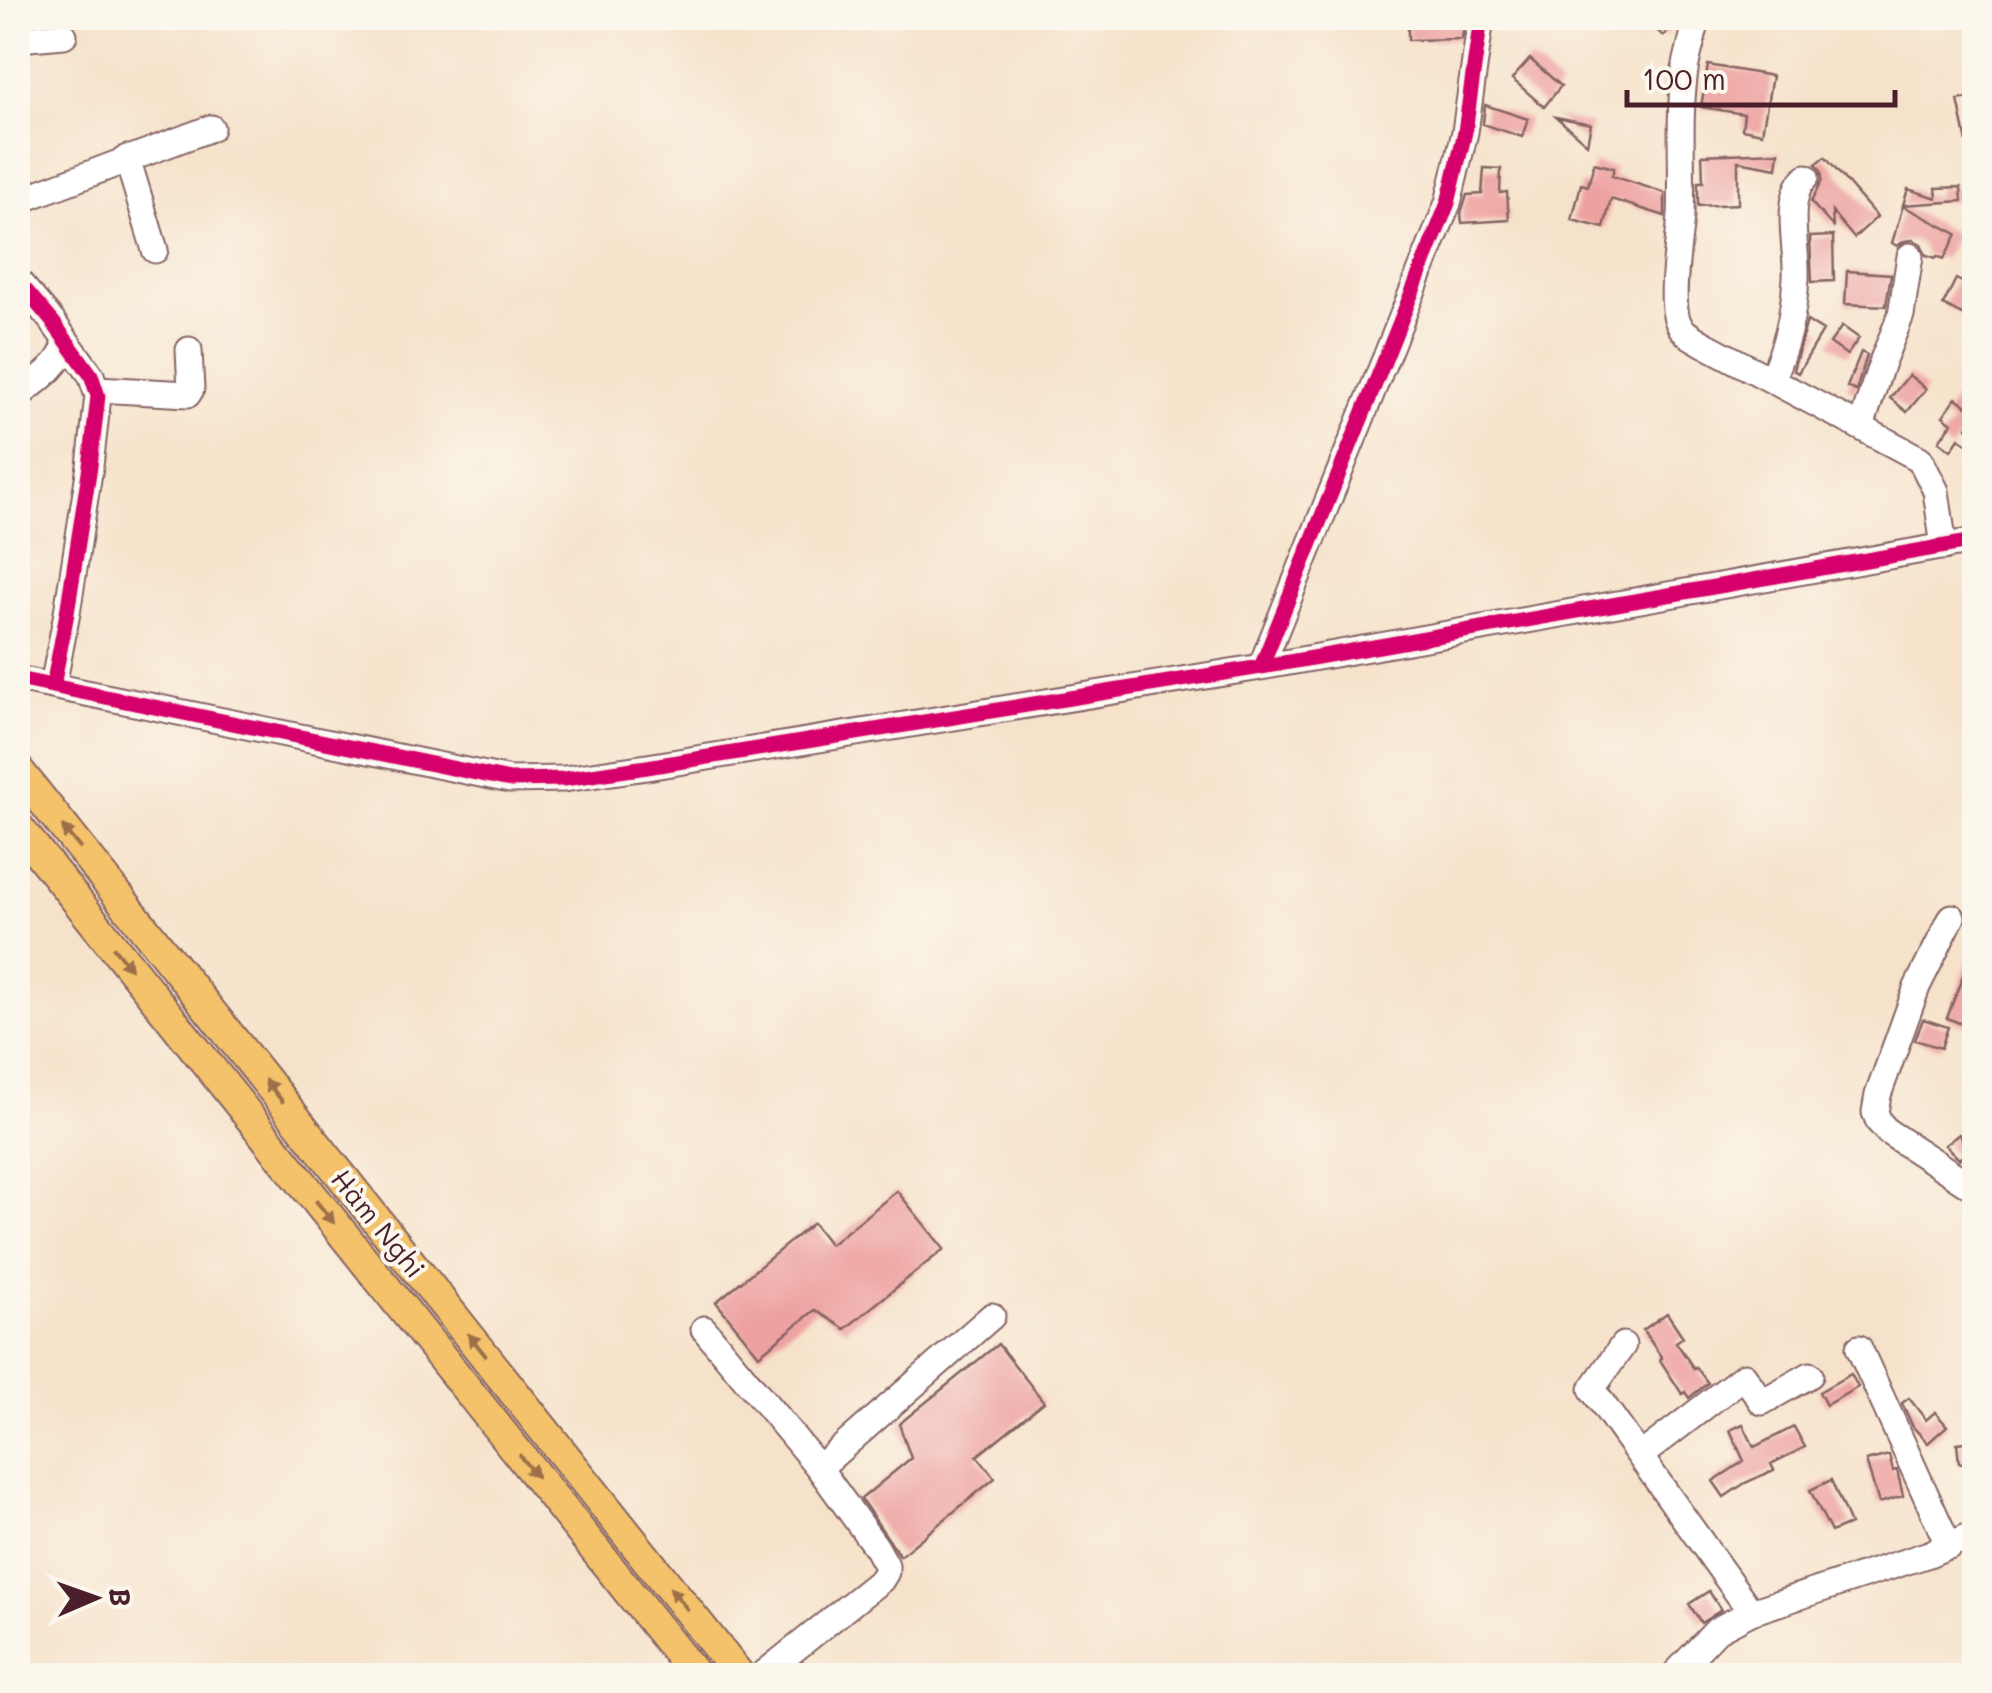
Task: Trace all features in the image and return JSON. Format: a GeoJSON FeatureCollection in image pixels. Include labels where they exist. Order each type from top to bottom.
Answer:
{"type":"FeatureCollection","features":[{"type":"Feature","properties":{"kind":"main road","name":"Hàm Nghi"},"geometry":{"type":"LineString","coordinates":[[18,770],[740,1676]]}},
{"type":"Feature","properties":{"kind":"main road","name":"Hàm Nghi"},"geometry":{"type":"LineString","coordinates":[[18,827],[696,1676]]}},
{"type":"Feature","properties":{"kind":"street"},"geometry":{"type":"LineString","coordinates":[[1261,666],[1448,203],[1466,132],[1480,18]]}},
{"type":"Feature","properties":{"kind":"street"},"geometry":{"type":"LineString","coordinates":[[1697,18],[1685,70],[1682,108],[1675,310],[1679,324],[1687,333],[1920,459],[1936,491],[1944,547]]}},
{"type":"Feature","properties":{"kind":"street"},"geometry":{"type":"LineString","coordinates":[[18,39],[64,35]]}},
{"type":"Feature","properties":{"kind":"street"},"geometry":{"type":"LineString","coordinates":[[18,201],[210,128]]}},
{"type":"Feature","properties":{"kind":"street"},"geometry":{"type":"LineString","coordinates":[[127,158],[154,250]]}},
{"type":"Feature","properties":{"kind":"street"},"geometry":{"type":"LineString","coordinates":[[1771,379],[1791,317],[1796,276],[1796,191],[1806,177]]}},
{"type":"Feature","properties":{"kind":"street"},"geometry":{"type":"LineString","coordinates":[[1861,426],[1902,315],[1910,256]]}},
{"type":"Feature","properties":{"kind":"street"},"geometry":{"type":"LineString","coordinates":[[18,281],[52,321],[97,389],[93,450],[52,686]]}},
{"type":"Feature","properties":{"kind":"street"},"geometry":{"type":"LineString","coordinates":[[18,396],[58,362],[66,344]]}},
{"type":"Feature","properties":{"kind":"street"},"geometry":{"type":"LineString","coordinates":[[97,389],[188,394],[189,350]]}},
{"type":"Feature","properties":{"kind":"street"},"geometry":{"type":"LineString","coordinates":[[18,679],[510,780],[536,780],[647,767],[1261,666],[1974,541]]}},
{"type":"Feature","properties":{"kind":"street"},"geometry":{"type":"LineString","coordinates":[[1952,917],[1906,1015],[1875,1112],[1888,1132],[1974,1188]]}},
{"type":"Feature","properties":{"kind":"street"},"geometry":{"type":"LineString","coordinates":[[819,1468],[992,1316]]}},
{"type":"Feature","properties":{"kind":"street"},"geometry":{"type":"LineString","coordinates":[[704,1329],[819,1468],[886,1565],[881,1580],[761,1676]]}},
{"type":"Feature","properties":{"kind":"street"},"geometry":{"type":"LineString","coordinates":[[1623,1345],[1592,1390],[1750,1612]]}},
{"type":"Feature","properties":{"kind":"street"},"geometry":{"type":"LineString","coordinates":[[1858,1348],[1949,1546]]}},
{"type":"Feature","properties":{"kind":"street"},"geometry":{"type":"LineString","coordinates":[[1640,1456],[1744,1376],[1762,1402],[1810,1375]]}},
{"type":"Feature","properties":{"kind":"street"},"geometry":{"type":"LineString","coordinates":[[1673,1676],[1717,1630],[1750,1612],[1949,1546],[1974,1534]]}},
{"type":"Feature","properties":{"kind":"building"},"geometry":{"type":"Polygon","coordinates":[[[1408,18],[1465,18],[1462,39],[1408,40],[1408,18]]]}},
{"type":"Feature","properties":{"kind":"building"},"geometry":{"type":"Polygon","coordinates":[[[1641,18],[1679,18],[1664,36],[1641,18]]]}},
{"type":"Feature","properties":{"kind":"building"},"geometry":{"type":"Polygon","coordinates":[[[1530,59],[1561,86],[1544,107],[1512,79],[1530,59]]]}},
{"type":"Feature","properties":{"kind":"building"},"geometry":{"type":"Polygon","coordinates":[[[1708,65],[1772,76],[1762,133],[1742,129],[1744,114],[1701,107],[1708,65]]]}},
{"type":"Feature","properties":{"kind":"building"},"geometry":{"type":"Polygon","coordinates":[[[1974,97],[1974,147],[1968,147],[1958,100],[1974,97]]]}},
{"type":"Feature","properties":{"kind":"building"},"geometry":{"type":"Polygon","coordinates":[[[1485,105],[1528,119],[1522,137],[1483,124],[1485,105]]]}},
{"type":"Feature","properties":{"kind":"building"},"geometry":{"type":"Polygon","coordinates":[[[1556,117],[1591,124],[1587,144],[1556,117]]]}},
{"type":"Feature","properties":{"kind":"building"},"geometry":{"type":"Polygon","coordinates":[[[1779,152],[1777,168],[1738,161],[1738,204],[1698,206],[1698,182],[1703,182],[1702,155],[1779,152]]]}},
{"type":"Feature","properties":{"kind":"building"},"geometry":{"type":"Polygon","coordinates":[[[1825,157],[1877,217],[1854,238],[1832,212],[1833,227],[1811,202],[1822,180],[1816,164],[1825,157]]]}},
{"type":"Feature","properties":{"kind":"building"},"geometry":{"type":"Polygon","coordinates":[[[1594,163],[1614,168],[1612,176],[1665,193],[1665,216],[1611,199],[1604,228],[1572,220],[1581,184],[1588,186],[1594,163]]]}},
{"type":"Feature","properties":{"kind":"building"},"geometry":{"type":"Polygon","coordinates":[[[1484,168],[1501,169],[1500,193],[1507,192],[1509,220],[1462,223],[1467,195],[1482,194],[1484,168]]]}},
{"type":"Feature","properties":{"kind":"building"},"geometry":{"type":"Polygon","coordinates":[[[1961,187],[1962,201],[1903,205],[1908,189],[1937,198],[1936,188],[1961,187]]]}},
{"type":"Feature","properties":{"kind":"building"},"geometry":{"type":"Polygon","coordinates":[[[1903,206],[1957,234],[1944,259],[1926,255],[1921,244],[1913,240],[1897,246],[1892,243],[1903,206]]]}},
{"type":"Feature","properties":{"kind":"building"},"geometry":{"type":"Polygon","coordinates":[[[1833,236],[1834,281],[1812,282],[1810,237],[1833,236]]]}},
{"type":"Feature","properties":{"kind":"building"},"geometry":{"type":"Polygon","coordinates":[[[1847,271],[1891,274],[1886,306],[1845,304],[1847,271]]]}},
{"type":"Feature","properties":{"kind":"building"},"geometry":{"type":"Polygon","coordinates":[[[1956,279],[1974,288],[1974,309],[1969,307],[1964,316],[1943,305],[1956,279]]]}},
{"type":"Feature","properties":{"kind":"building"},"geometry":{"type":"Polygon","coordinates":[[[1807,321],[1823,331],[1798,373],[1793,370],[1807,321]]]}},
{"type":"Feature","properties":{"kind":"building"},"geometry":{"type":"Polygon","coordinates":[[[1842,326],[1859,338],[1847,355],[1830,343],[1842,326]]]}},
{"type":"Feature","properties":{"kind":"building"},"geometry":{"type":"Polygon","coordinates":[[[1861,352],[1867,355],[1856,391],[1847,387],[1861,352]]]}},
{"type":"Feature","properties":{"kind":"building"},"geometry":{"type":"Polygon","coordinates":[[[1909,375],[1926,389],[1907,412],[1890,398],[1909,375]]]}},
{"type":"Feature","properties":{"kind":"building"},"geometry":{"type":"Polygon","coordinates":[[[1956,398],[1974,411],[1967,427],[1974,434],[1968,444],[1959,438],[1951,450],[1939,441],[1952,423],[1943,416],[1956,398]]]}},
{"type":"Feature","properties":{"kind":"building"},"geometry":{"type":"Polygon","coordinates":[[[1974,948],[1974,1029],[1947,1018],[1974,948]]]}},
{"type":"Feature","properties":{"kind":"building"},"geometry":{"type":"Polygon","coordinates":[[[1923,1019],[1948,1027],[1941,1048],[1915,1040],[1923,1019]]]}},
{"type":"Feature","properties":{"kind":"building"},"geometry":{"type":"Polygon","coordinates":[[[1959,1134],[1970,1149],[1959,1159],[1945,1145],[1959,1134]]]}},
{"type":"Feature","properties":{"kind":"building"},"geometry":{"type":"Polygon","coordinates":[[[897,1191],[944,1249],[845,1329],[815,1310],[759,1355],[716,1302],[813,1223],[830,1245],[897,1191]]]}},
{"type":"Feature","properties":{"kind":"building"},"geometry":{"type":"Polygon","coordinates":[[[1667,1313],[1683,1337],[1676,1342],[1708,1383],[1689,1398],[1685,1392],[1682,1394],[1643,1330],[1667,1313]]]}},
{"type":"Feature","properties":{"kind":"building"},"geometry":{"type":"Polygon","coordinates":[[[998,1344],[1044,1402],[977,1456],[995,1478],[900,1556],[861,1499],[911,1458],[899,1424],[998,1344]]]}},
{"type":"Feature","properties":{"kind":"building"},"geometry":{"type":"Polygon","coordinates":[[[1851,1374],[1858,1387],[1826,1405],[1819,1392],[1851,1374]]]}},
{"type":"Feature","properties":{"kind":"building"},"geometry":{"type":"Polygon","coordinates":[[[1909,1398],[1926,1420],[1935,1412],[1947,1426],[1928,1443],[1913,1427],[1902,1403],[1909,1398]]]}},
{"type":"Feature","properties":{"kind":"building"},"geometry":{"type":"Polygon","coordinates":[[[1743,1424],[1754,1447],[1794,1427],[1805,1447],[1771,1464],[1774,1470],[1724,1497],[1713,1481],[1744,1461],[1730,1430],[1743,1424]]]}},
{"type":"Feature","properties":{"kind":"building"},"geometry":{"type":"Polygon","coordinates":[[[1974,1441],[1974,1461],[1959,1463],[1957,1443],[1974,1441]]]}},
{"type":"Feature","properties":{"kind":"building"},"geometry":{"type":"Polygon","coordinates":[[[1889,1455],[1903,1496],[1879,1503],[1866,1461],[1889,1455]]]}},
{"type":"Feature","properties":{"kind":"building"},"geometry":{"type":"Polygon","coordinates":[[[1831,1480],[1850,1524],[1831,1532],[1810,1490],[1831,1480]]]}},
{"type":"Feature","properties":{"kind":"building"},"geometry":{"type":"Polygon","coordinates":[[[1709,1591],[1721,1610],[1701,1623],[1689,1604],[1709,1591]]]}},
{"type":"Feature","properties":{"kind":"cycle path"},"geometry":{"type":"LineString","coordinates":[[1261,667],[1448,203],[1465,132],[1481,18]]}},
{"type":"Feature","properties":{"kind":"cycle path"},"geometry":{"type":"LineString","coordinates":[[18,281],[91,375],[98,396],[53,686]]}},
{"type":"Feature","properties":{"kind":"cycle path"},"geometry":{"type":"LineString","coordinates":[[18,679],[510,780],[564,779],[1261,667],[1974,541]]}}]}
